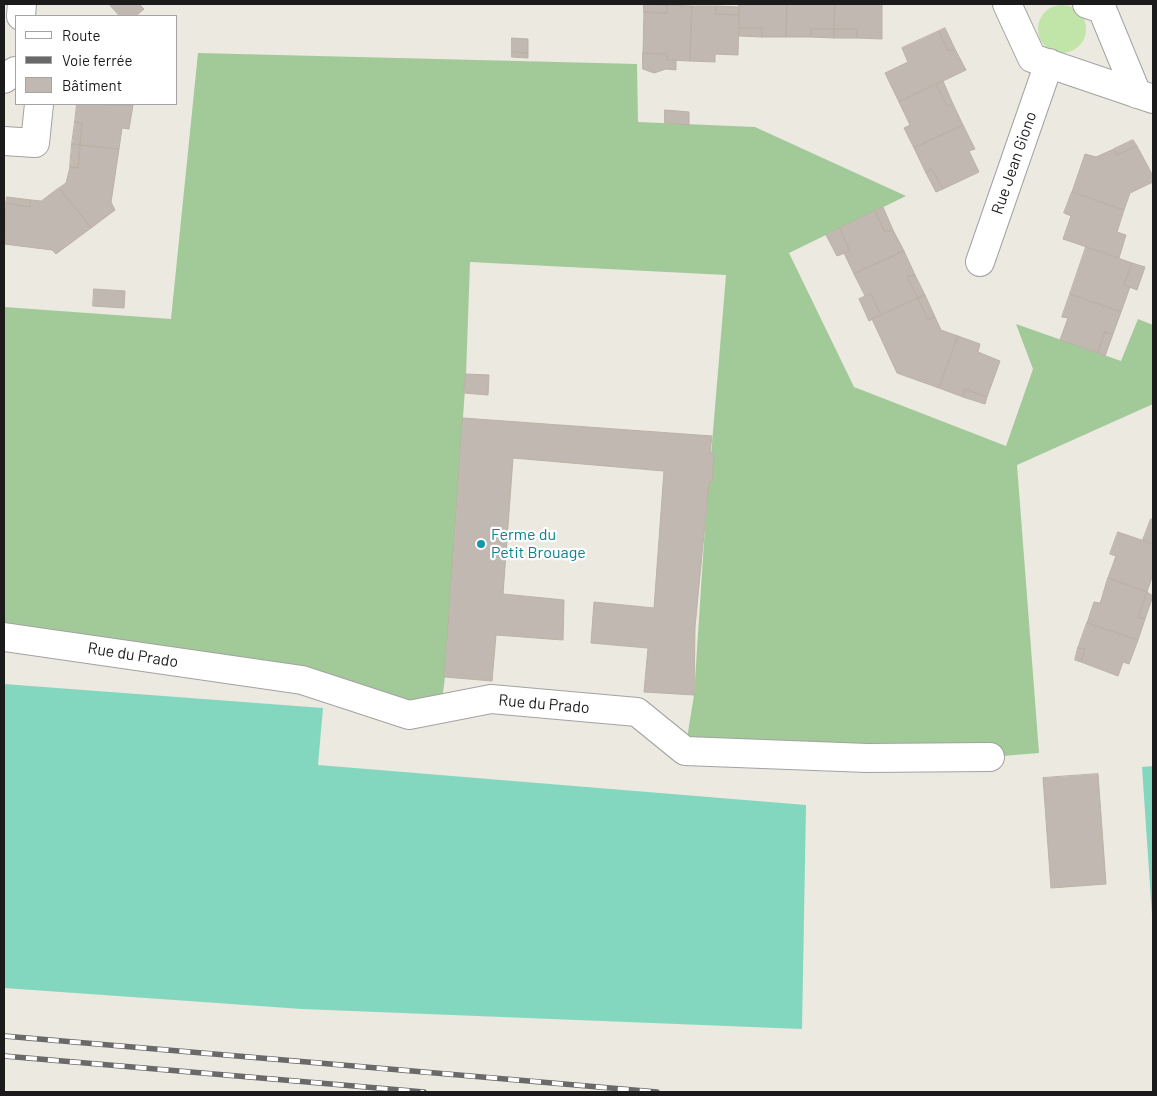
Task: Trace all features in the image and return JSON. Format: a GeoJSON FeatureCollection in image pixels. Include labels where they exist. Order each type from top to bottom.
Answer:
{"type":"FeatureCollection","features":[{"type":"Feature","properties":{"kind":"street"},"geometry":{"type":"LineString","coordinates":[[1007,4],[1032,58],[1145,96]]}},
{"type":"Feature","properties":{"kind":"street"},"geometry":{"type":"LineString","coordinates":[[1087,4],[1102,9],[1145,96]]}},
{"type":"Feature","properties":{"kind":"street","name":"Rue Jean Giono"},"geometry":{"type":"LineString","coordinates":[[980,262],[1049,63]]}},
{"type":"Feature","properties":{"kind":"street"},"geometry":{"type":"LineString","coordinates":[[4,141],[35,143],[39,105]]}},
{"type":"Feature","properties":{"kind":"street","name":"Rue du Prado"},"geometry":{"type":"LineString","coordinates":[[4,637],[302,680],[409,715],[491,699],[637,712],[685,751],[866,758],[990,756]]}},
{"type":"Feature","properties":{"kind":"green space"},"geometry":{"type":"Polygon","coordinates":[[[1062,5],[1071,7],[1079,12],[1084,20],[1086,29],[1084,38],[1079,46],[1071,51],[1062,53],[1053,51],[1045,46],[1040,38],[1038,29],[1040,20],[1045,12],[1053,7],[1062,5]]]}},
{"type":"Feature","properties":{"kind":"green space"},"geometry":{"type":"Polygon","coordinates":[[[198,53],[637,64],[638,122],[755,127],[906,196],[789,253],[854,387],[1006,446],[1033,369],[1016,324],[1121,361],[1138,319],[1153,325],[1153,404],[1017,465],[1039,753],[990,757],[685,751],[694,695],[705,527],[726,275],[470,262],[466,374],[445,677],[441,709],[302,680],[4,637],[4,307],[171,319],[198,53]]]}},
{"type":"Feature","properties":{"kind":"green space"},"geometry":{"type":"Polygon","coordinates":[[[4,684],[323,708],[318,765],[806,805],[802,1029],[302,1009],[4,988],[4,684]]]}},
{"type":"Feature","properties":{"kind":"green space"},"geometry":{"type":"Polygon","coordinates":[[[1153,766],[1153,930],[1142,767],[1153,766]]]}},
{"type":"Feature","properties":{"kind":"building"},"geometry":{"type":"Polygon","coordinates":[[[109,4],[139,4],[144,9],[137,15],[119,15],[109,4]]]}},
{"type":"Feature","properties":{"kind":"building"},"geometry":{"type":"Polygon","coordinates":[[[644,4],[667,5],[667,13],[644,12],[644,4]]]}},
{"type":"Feature","properties":{"kind":"building"},"geometry":{"type":"Polygon","coordinates":[[[739,4],[787,4],[786,37],[762,37],[762,28],[739,28],[739,4]]]}},
{"type":"Feature","properties":{"kind":"building"},"geometry":{"type":"Polygon","coordinates":[[[787,4],[835,4],[834,29],[811,29],[811,37],[786,37],[787,4]]]}},
{"type":"Feature","properties":{"kind":"building"},"geometry":{"type":"Polygon","coordinates":[[[835,4],[882,4],[882,39],[857,38],[857,29],[834,29],[835,4]]]}},
{"type":"Feature","properties":{"kind":"building"},"geometry":{"type":"Polygon","coordinates":[[[667,5],[692,6],[690,61],[667,60],[667,54],[643,53],[644,12],[667,13],[667,5]]]}},
{"type":"Feature","properties":{"kind":"building"},"geometry":{"type":"Polygon","coordinates":[[[692,6],[717,6],[715,14],[739,15],[738,55],[715,54],[715,62],[690,61],[692,6]]]}},
{"type":"Feature","properties":{"kind":"building"},"geometry":{"type":"Polygon","coordinates":[[[717,6],[739,7],[739,15],[715,14],[717,6]]]}},
{"type":"Feature","properties":{"kind":"building"},"geometry":{"type":"Polygon","coordinates":[[[739,28],[762,28],[762,37],[739,36],[739,28]]]}},
{"type":"Feature","properties":{"kind":"building"},"geometry":{"type":"Polygon","coordinates":[[[945,28],[955,49],[948,51],[939,31],[945,28]]]}},
{"type":"Feature","properties":{"kind":"building"},"geometry":{"type":"Polygon","coordinates":[[[811,29],[834,29],[834,38],[811,37],[811,29]]]}},
{"type":"Feature","properties":{"kind":"building"},"geometry":{"type":"Polygon","coordinates":[[[834,29],[857,29],[857,38],[834,38],[834,29]]]}},
{"type":"Feature","properties":{"kind":"building"},"geometry":{"type":"Polygon","coordinates":[[[939,31],[948,51],[955,49],[966,70],[899,102],[885,73],[908,62],[902,48],[939,31]]]}},
{"type":"Feature","properties":{"kind":"building"},"geometry":{"type":"Polygon","coordinates":[[[512,38],[528,39],[528,53],[512,52],[512,38]]]}},
{"type":"Feature","properties":{"kind":"building"},"geometry":{"type":"Polygon","coordinates":[[[512,52],[528,53],[528,58],[512,57],[512,52]]]}},
{"type":"Feature","properties":{"kind":"building"},"geometry":{"type":"Polygon","coordinates":[[[643,53],[667,54],[667,60],[676,61],[676,70],[666,69],[654,73],[643,69],[643,53]]]}},
{"type":"Feature","properties":{"kind":"building"},"geometry":{"type":"Polygon","coordinates":[[[943,81],[953,104],[947,106],[936,84],[943,81]]]}},
{"type":"Feature","properties":{"kind":"building"},"geometry":{"type":"Polygon","coordinates":[[[936,84],[947,106],[953,104],[963,125],[914,148],[904,128],[910,125],[899,102],[936,84]]]}},
{"type":"Feature","properties":{"kind":"building"},"geometry":{"type":"Polygon","coordinates":[[[77,105],[133,105],[129,129],[122,128],[119,149],[80,145],[82,123],[75,122],[77,105]]]}},
{"type":"Feature","properties":{"kind":"building"},"geometry":{"type":"Polygon","coordinates":[[[665,110],[689,112],[689,125],[665,123],[665,110]]]}},
{"type":"Feature","properties":{"kind":"building"},"geometry":{"type":"Polygon","coordinates":[[[75,122],[82,123],[80,145],[72,144],[75,122]]]}},
{"type":"Feature","properties":{"kind":"building"},"geometry":{"type":"Polygon","coordinates":[[[963,125],[975,149],[969,151],[979,172],[943,189],[932,169],[926,173],[914,148],[963,125]]]}},
{"type":"Feature","properties":{"kind":"building"},"geometry":{"type":"Polygon","coordinates":[[[1133,140],[1137,146],[1117,155],[1114,149],[1133,140]]]}},
{"type":"Feature","properties":{"kind":"building"},"geometry":{"type":"Polygon","coordinates":[[[72,144],[80,145],[78,168],[70,167],[72,144]]]}},
{"type":"Feature","properties":{"kind":"building"},"geometry":{"type":"Polygon","coordinates":[[[80,145],[119,149],[111,202],[115,210],[91,228],[59,188],[66,183],[70,167],[78,168],[80,145]]]}},
{"type":"Feature","properties":{"kind":"building"},"geometry":{"type":"Polygon","coordinates":[[[1137,146],[1153,176],[1153,182],[1130,193],[1124,210],[1072,192],[1085,154],[1096,157],[1114,149],[1117,155],[1137,146]]]}},
{"type":"Feature","properties":{"kind":"building"},"geometry":{"type":"Polygon","coordinates":[[[932,169],[943,189],[936,192],[926,173],[932,169]]]}},
{"type":"Feature","properties":{"kind":"building"},"geometry":{"type":"Polygon","coordinates":[[[59,188],[91,228],[56,254],[52,250],[4,244],[6,203],[30,207],[31,200],[41,201],[59,188]]]}},
{"type":"Feature","properties":{"kind":"building"},"geometry":{"type":"Polygon","coordinates":[[[1072,192],[1124,210],[1117,232],[1126,235],[1119,258],[1063,239],[1071,216],[1064,213],[1072,192]]]}},
{"type":"Feature","properties":{"kind":"building"},"geometry":{"type":"Polygon","coordinates":[[[7,197],[31,200],[30,207],[6,203],[7,197]]]}},
{"type":"Feature","properties":{"kind":"building"},"geometry":{"type":"Polygon","coordinates":[[[883,207],[893,230],[885,232],[875,211],[883,207]]]}},
{"type":"Feature","properties":{"kind":"building"},"geometry":{"type":"Polygon","coordinates":[[[875,211],[885,232],[893,230],[904,251],[854,274],[844,253],[850,251],[840,228],[875,211]]]}},
{"type":"Feature","properties":{"kind":"building"},"geometry":{"type":"Polygon","coordinates":[[[840,228],[850,251],[837,256],[826,235],[840,228]]]}},
{"type":"Feature","properties":{"kind":"building"},"geometry":{"type":"Polygon","coordinates":[[[1086,247],[1132,263],[1124,285],[1130,287],[1121,312],[1070,294],[1086,247]]]}},
{"type":"Feature","properties":{"kind":"building"},"geometry":{"type":"Polygon","coordinates":[[[904,251],[915,275],[907,277],[918,298],[881,315],[871,294],[865,296],[854,274],[904,251]]]}},
{"type":"Feature","properties":{"kind":"building"},"geometry":{"type":"Polygon","coordinates":[[[1132,263],[1145,267],[1137,290],[1124,285],[1132,263]]]}},
{"type":"Feature","properties":{"kind":"building"},"geometry":{"type":"Polygon","coordinates":[[[915,275],[925,295],[918,298],[907,277],[915,275]]]}},
{"type":"Feature","properties":{"kind":"building"},"geometry":{"type":"Polygon","coordinates":[[[94,289],[125,291],[124,308],[93,306],[94,289]]]}},
{"type":"Feature","properties":{"kind":"building"},"geometry":{"type":"Polygon","coordinates":[[[871,294],[881,315],[869,321],[859,299],[871,294]]]}},
{"type":"Feature","properties":{"kind":"building"},"geometry":{"type":"Polygon","coordinates":[[[1070,294],[1121,312],[1113,334],[1105,332],[1098,353],[1060,340],[1068,318],[1062,317],[1070,294]]]}},
{"type":"Feature","properties":{"kind":"building"},"geometry":{"type":"Polygon","coordinates":[[[925,295],[935,317],[928,320],[918,298],[925,295]]]}},
{"type":"Feature","properties":{"kind":"building"},"geometry":{"type":"Polygon","coordinates":[[[918,298],[928,320],[935,317],[941,330],[958,336],[939,388],[897,373],[872,319],[918,298]]]}},
{"type":"Feature","properties":{"kind":"building"},"geometry":{"type":"Polygon","coordinates":[[[1105,332],[1113,334],[1105,356],[1098,353],[1105,332]]]}},
{"type":"Feature","properties":{"kind":"building"},"geometry":{"type":"Polygon","coordinates":[[[958,336],[980,344],[978,352],[1000,361],[987,397],[965,389],[963,397],[939,388],[958,336]]]}},
{"type":"Feature","properties":{"kind":"building"},"geometry":{"type":"Polygon","coordinates":[[[466,374],[489,375],[488,395],[464,393],[466,374]]]}},
{"type":"Feature","properties":{"kind":"building"},"geometry":{"type":"Polygon","coordinates":[[[965,389],[987,397],[985,404],[963,397],[965,389]]]}},
{"type":"Feature","properties":{"kind":"building","name":"Ferme du Petit Brouage"},"geometry":{"type":"Polygon","coordinates":[[[463,418],[712,436],[710,452],[714,453],[712,482],[709,482],[695,627],[694,695],[644,692],[648,648],[591,643],[594,602],[654,608],[664,471],[513,458],[503,594],[564,600],[563,640],[496,635],[492,681],[445,677],[463,418]]]}},
{"type":"Feature","properties":{"kind":"building"},"geometry":{"type":"Polygon","coordinates":[[[1151,519],[1153,520],[1153,544],[1143,540],[1151,519]]]}},
{"type":"Feature","properties":{"kind":"building"},"geometry":{"type":"Polygon","coordinates":[[[1118,532],[1153,544],[1153,574],[1147,592],[1108,578],[1116,556],[1110,554],[1118,532]]]}},
{"type":"Feature","properties":{"kind":"building"},"geometry":{"type":"Polygon","coordinates":[[[1108,578],[1147,592],[1138,617],[1145,619],[1138,640],[1087,623],[1094,602],[1100,603],[1108,578]]]}},
{"type":"Feature","properties":{"kind":"building"},"geometry":{"type":"Polygon","coordinates":[[[1147,592],[1153,596],[1145,619],[1138,617],[1147,592]]]}},
{"type":"Feature","properties":{"kind":"building"},"geometry":{"type":"Polygon","coordinates":[[[1087,623],[1138,640],[1129,664],[1123,662],[1118,676],[1081,662],[1085,649],[1078,648],[1087,623]]]}},
{"type":"Feature","properties":{"kind":"building"},"geometry":{"type":"Polygon","coordinates":[[[1078,648],[1085,649],[1081,662],[1075,660],[1078,648]]]}},
{"type":"Feature","properties":{"kind":"building"},"geometry":{"type":"Polygon","coordinates":[[[1098,774],[1106,884],[1051,888],[1043,778],[1098,774]]]}},
{"type":"Feature","properties":{"kind":"railway"},"geometry":{"type":"LineString","coordinates":[[4,1036],[657,1092]]}},
{"type":"Feature","properties":{"kind":"railway"},"geometry":{"type":"LineString","coordinates":[[4,1056],[424,1092]]}},
{"type":"Feature","properties":{"kind":"place","name":"Ferme du Petit Brouage"},"geometry":{"type":"Point","coordinates":[481,544]}}]}
